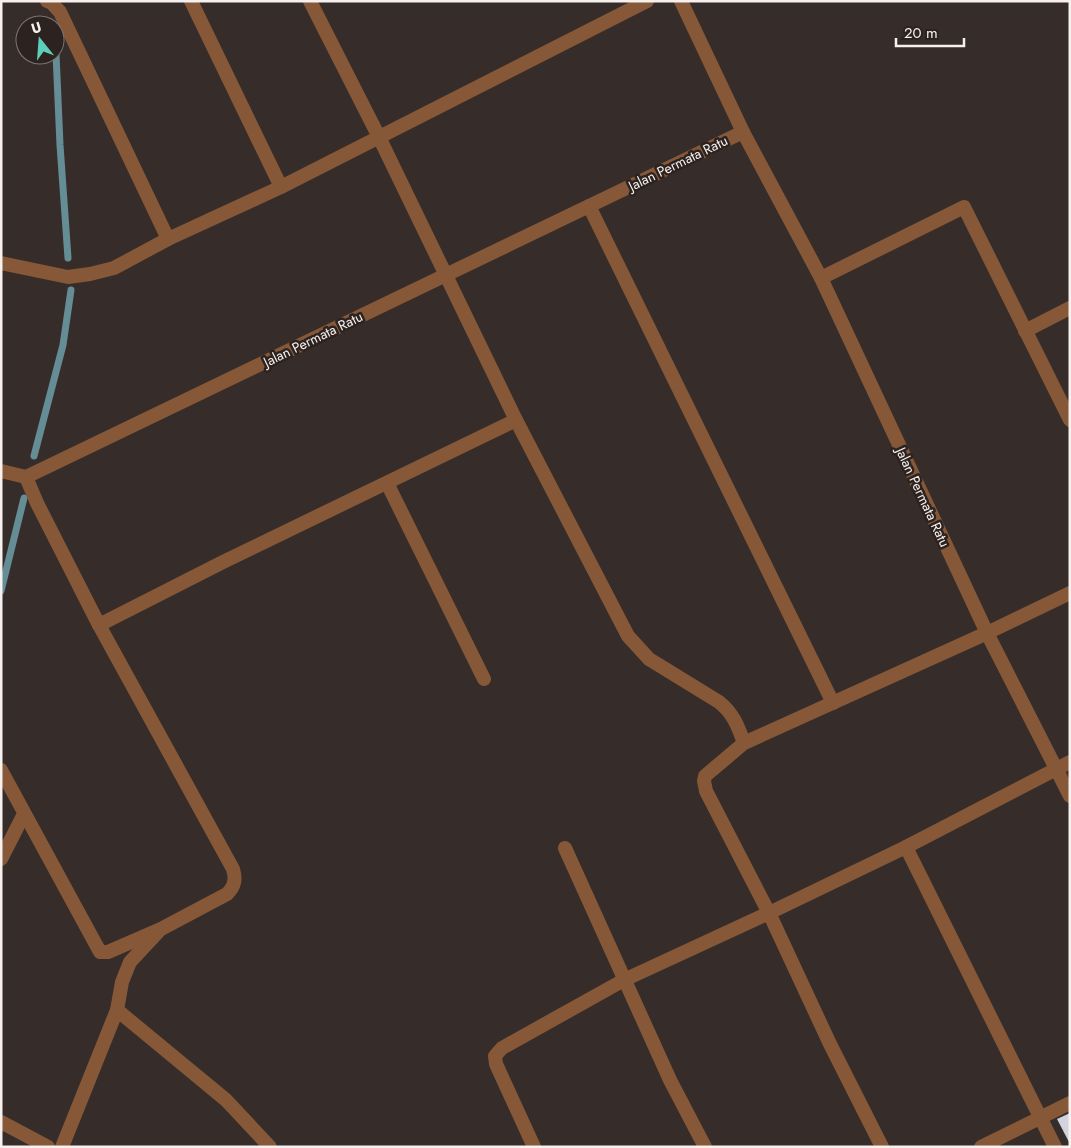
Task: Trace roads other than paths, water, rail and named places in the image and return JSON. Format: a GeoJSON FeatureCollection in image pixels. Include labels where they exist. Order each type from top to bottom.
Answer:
{"type":"FeatureCollection","features":[{"type":"Feature","properties":{"kind":"street"},"geometry":{"type":"LineString","coordinates":[[47,1],[60,12],[168,239]]}},
{"type":"Feature","properties":{"kind":"street"},"geometry":{"type":"LineString","coordinates":[[190,1],[281,187]]}},
{"type":"Feature","properties":{"kind":"street"},"geometry":{"type":"LineString","coordinates":[[310,1],[379,137],[516,420],[628,636],[650,659],[728,709],[736,720],[744,743]]}},
{"type":"Feature","properties":{"kind":"street"},"geometry":{"type":"LineString","coordinates":[[1,264],[68,277],[114,268],[168,239],[281,187],[647,1]]}},
{"type":"Feature","properties":{"kind":"street"},"geometry":{"type":"LineString","coordinates":[[681,1],[743,132]]}},
{"type":"Feature","properties":{"kind":"street","name":"Jalan Permata Ratu"},"geometry":{"type":"LineString","coordinates":[[26,477],[743,132],[821,278],[987,633],[1070,796]]}},
{"type":"Feature","properties":{"kind":"street"},"geometry":{"type":"LineString","coordinates":[[589,206],[833,703]]}},
{"type":"Feature","properties":{"kind":"street"},"geometry":{"type":"LineString","coordinates":[[821,278],[964,207],[1070,420]]}},
{"type":"Feature","properties":{"kind":"street"},"geometry":{"type":"LineString","coordinates":[[1025,331],[1070,308]]}},
{"type":"Feature","properties":{"kind":"street"},"geometry":{"type":"LineString","coordinates":[[99,625],[223,562],[516,420]]}},
{"type":"Feature","properties":{"kind":"street"},"geometry":{"type":"LineString","coordinates":[[1,471],[26,477],[99,625],[228,860],[236,877],[233,888],[227,894],[161,929],[108,952],[98,951],[1,770]]}},
{"type":"Feature","properties":{"kind":"street"},"geometry":{"type":"LineString","coordinates":[[387,483],[484,679]]}},
{"type":"Feature","properties":{"kind":"street"},"geometry":{"type":"LineString","coordinates":[[882,1147],[830,1044],[769,913],[706,791],[705,776],[744,743],[987,633],[1070,593]]}},
{"type":"Feature","properties":{"kind":"street"},"geometry":{"type":"LineString","coordinates":[[534,1147],[496,1064],[495,1056],[502,1048],[624,980],[769,913],[906,846],[1070,762]]}},
{"type":"Feature","properties":{"kind":"street"},"geometry":{"type":"LineString","coordinates":[[1,859],[24,814]]}},
{"type":"Feature","properties":{"kind":"street"},"geometry":{"type":"LineString","coordinates":[[906,846],[1055,1147]]}},
{"type":"Feature","properties":{"kind":"street"},"geometry":{"type":"LineString","coordinates":[[565,848],[670,1080],[705,1147]]}},
{"type":"Feature","properties":{"kind":"street"},"geometry":{"type":"LineString","coordinates":[[62,1147],[117,1010],[122,982],[130,962],[161,929]]}},
{"type":"Feature","properties":{"kind":"street"},"geometry":{"type":"LineString","coordinates":[[117,1010],[226,1100],[270,1147]]}},
{"type":"Feature","properties":{"kind":"street"},"geometry":{"type":"LineString","coordinates":[[982,1147],[1070,1103]]}},
{"type":"Feature","properties":{"kind":"street"},"geometry":{"type":"LineString","coordinates":[[1,1122],[48,1147]]}},
{"type":"Feature","properties":{"kind":"waterway"},"geometry":{"type":"LineString","coordinates":[[56,65],[68,258]]}},
{"type":"Feature","properties":{"kind":"waterway"},"geometry":{"type":"LineString","coordinates":[[34,456],[63,345],[71,290]]}},
{"type":"Feature","properties":{"kind":"waterway"},"geometry":{"type":"LineString","coordinates":[[1,591],[24,498]]}}]}
